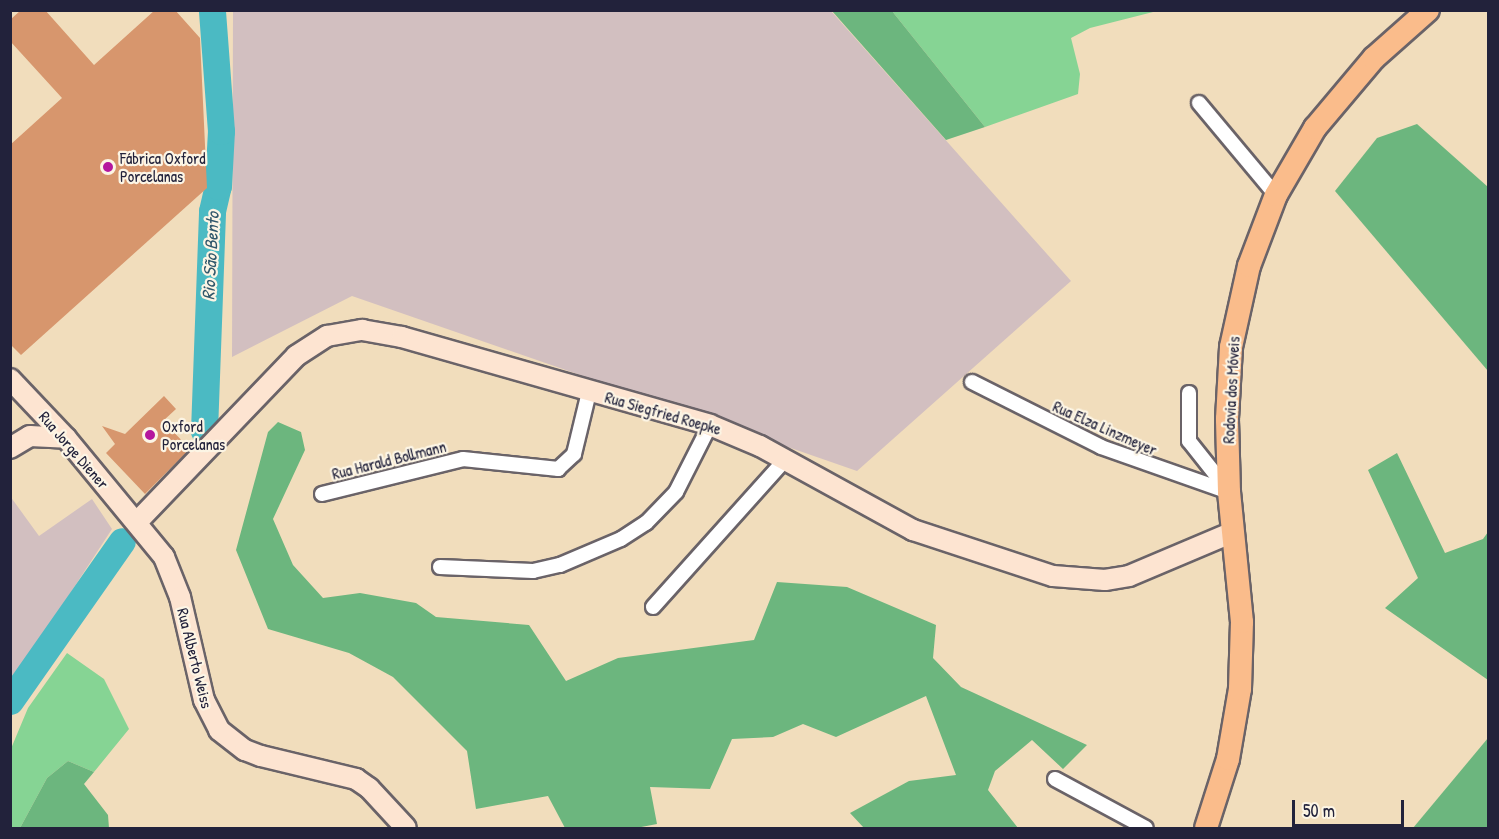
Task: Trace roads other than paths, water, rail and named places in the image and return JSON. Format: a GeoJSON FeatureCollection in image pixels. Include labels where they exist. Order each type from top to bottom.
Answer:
{"type":"FeatureCollection","features":[{"type":"Feature","properties":{"kind":"main road","name":"Rodovia dos Móveis"},"geometry":{"type":"LineString","coordinates":[[1206,828],[1228,759],[1240,689],[1242,622],[1229,492],[1227,419],[1231,347],[1249,266],[1276,195],[1330,108],[1374,58],[1428,10]]}},
{"type":"Feature","properties":{"kind":"street"},"geometry":{"type":"LineString","coordinates":[[1198,103],[1276,195]]}},
{"type":"Feature","properties":{"kind":"street","name":"Rua Siegfried Roepke"},"geometry":{"type":"LineString","coordinates":[[137,522],[296,356],[327,336],[345,331],[381,332],[710,425],[785,460],[913,530],[1053,576],[1105,580],[1129,576],[1233,532]]}},
{"type":"Feature","properties":{"kind":"street","name":"Rua Jorge Diener"},"geometry":{"type":"LineString","coordinates":[[10,379],[66,438],[137,522]]}},
{"type":"Feature","properties":{"kind":"street","name":"Rua Elza Linzmeyer"},"geometry":{"type":"LineString","coordinates":[[972,382],[1101,447],[1229,492]]}},
{"type":"Feature","properties":{"kind":"street","name":"Rua Harald Bollmann"},"geometry":{"type":"LineString","coordinates":[[322,494],[463,459],[558,469],[574,454],[589,392]]}},
{"type":"Feature","properties":{"kind":"street"},"geometry":{"type":"LineString","coordinates":[[1189,393],[1189,441],[1229,492]]}},
{"type":"Feature","properties":{"kind":"street"},"geometry":{"type":"LineString","coordinates":[[30,436],[35,406]]}},
{"type":"Feature","properties":{"kind":"street"},"geometry":{"type":"LineString","coordinates":[[440,567],[533,571],[560,565],[621,538],[651,519],[676,492],[710,425]]}},
{"type":"Feature","properties":{"kind":"street"},"geometry":{"type":"LineString","coordinates":[[10,448],[30,436],[66,438]]}},
{"type":"Feature","properties":{"kind":"street"},"geometry":{"type":"LineString","coordinates":[[653,607],[785,460]]}},
{"type":"Feature","properties":{"kind":"street","name":"Rua Alberto Weiss"},"geometry":{"type":"LineString","coordinates":[[137,522],[172,574],[204,700],[219,730],[245,750],[261,756],[356,779],[369,788],[406,828]]}},
{"type":"Feature","properties":{"kind":"street"},"geometry":{"type":"LineString","coordinates":[[1055,779],[1146,828]]}},
{"type":"Feature","properties":{"kind":"waterway","name":"Rio São Bento"},"geometry":{"type":"LineString","coordinates":[[204,431],[212,211],[218,186],[221,131],[212,10]]}},
{"type":"Feature","properties":{"kind":"waterway","name":"Rio São Bento"},"geometry":{"type":"LineString","coordinates":[[10,701],[122,541]]}},
{"type":"Feature","properties":{"kind":"place","name":"Fábrica Oxford Porcelanas"},"geometry":{"type":"Point","coordinates":[108,167]}},
{"type":"Feature","properties":{"kind":"place","name":"Oxford Porcelanas"},"geometry":{"type":"Point","coordinates":[150,435]}}]}
